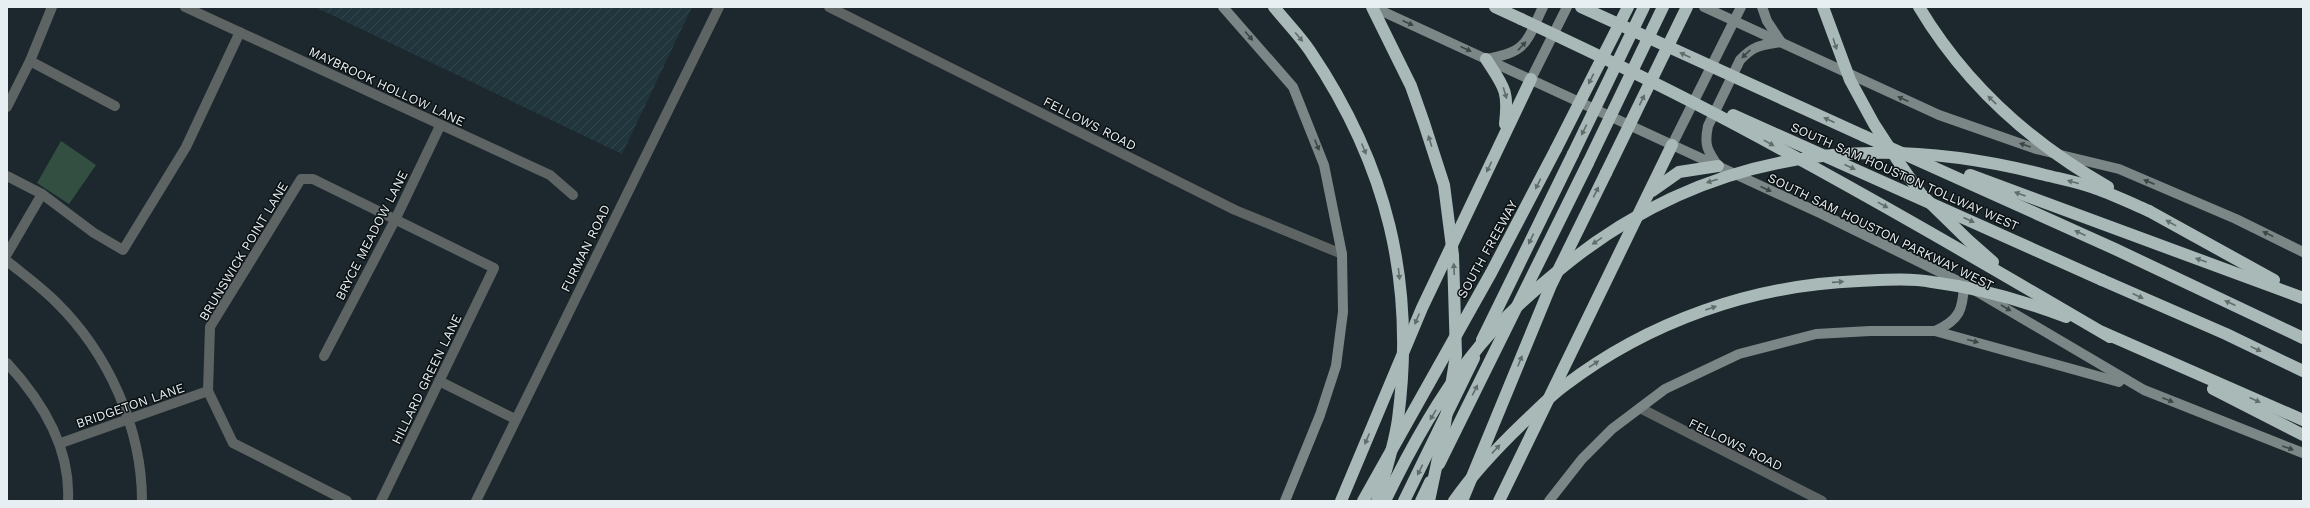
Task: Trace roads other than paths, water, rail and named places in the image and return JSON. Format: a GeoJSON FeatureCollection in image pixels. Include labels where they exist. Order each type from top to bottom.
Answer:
{"type":"FeatureCollection","features":[{"type":"Feature","properties":{"kind":"highway"},"geometry":{"type":"LineString","coordinates":[[1274,7],[1310,50],[1342,103],[1363,145],[1383,200],[1396,250],[1403,321],[1402,374],[1398,420],[1377,501]]}},
{"type":"Feature","properties":{"kind":"highway"},"geometry":{"type":"LineString","coordinates":[[1372,7],[1411,86],[1424,123],[1444,186],[1453,255],[1456,355],[1444,430],[1429,501]]}},
{"type":"Feature","properties":{"kind":"highway","name":"SOUTH SAM HOUSTON TOLLWAY WEST"},"geometry":{"type":"LineString","coordinates":[[1495,7],[2102,280],[2226,334],[2303,371]]}},
{"type":"Feature","properties":{"kind":"highway","name":"SOUTH SAM HOUSTON TOLLWAY WEST"},"geometry":{"type":"LineString","coordinates":[[1580,7],[2115,249],[2303,338]]}},
{"type":"Feature","properties":{"kind":"highway","name":"SOUTH FREEWAY"},"geometry":{"type":"LineString","coordinates":[[1363,501],[1491,274],[1628,7]]}},
{"type":"Feature","properties":{"kind":"highway"},"geometry":{"type":"LineString","coordinates":[[1404,501],[1644,7]]}},
{"type":"Feature","properties":{"kind":"highway"},"geometry":{"type":"LineString","coordinates":[[1422,501],[1663,7]]}},
{"type":"Feature","properties":{"kind":"highway"},"geometry":{"type":"LineString","coordinates":[[1462,501],[1551,285],[1687,7]]}},
{"type":"Feature","properties":{"kind":"highway"},"geometry":{"type":"LineString","coordinates":[[1823,7],[1850,80],[1874,124],[1922,194],[1978,249],[2037,297],[2066,317]]}},
{"type":"Feature","properties":{"kind":"highway"},"geometry":{"type":"LineString","coordinates":[[1919,7],[1955,59],[1984,93],[2042,145],[2083,173],[2303,297]]}},
{"type":"Feature","properties":{"kind":"highway"},"geometry":{"type":"LineString","coordinates":[[1521,19],[1634,73],[1737,125],[1926,229],[2110,337],[2303,435]]}},
{"type":"Feature","properties":{"kind":"highway"},"geometry":{"type":"LineString","coordinates":[[1486,59],[1505,90],[1508,102],[1502,140]]}},
{"type":"Feature","properties":{"kind":"highway"},"geometry":{"type":"LineString","coordinates":[[1341,501],[1422,308],[1531,79]]}},
{"type":"Feature","properties":{"kind":"highway"},"geometry":{"type":"LineString","coordinates":[[1864,136],[2122,233],[2303,297]]}},
{"type":"Feature","properties":{"kind":"highway"},"geometry":{"type":"LineString","coordinates":[[1499,501],[1651,191],[1672,145]]}},
{"type":"Feature","properties":{"kind":"highway"},"geometry":{"type":"LineString","coordinates":[[1385,501],[1400,470],[1450,386],[1470,357],[1510,312],[1544,282],[1621,224],[1655,206],[1703,184],[1787,160],[1868,151],[1915,152],[1978,160],[2033,172],[2093,188],[2149,211]]}},
{"type":"Feature","properties":{"kind":"highway"},"geometry":{"type":"LineString","coordinates":[[1651,191],[1679,172],[1690,168],[1718,166]]}},
{"type":"Feature","properties":{"kind":"highway"},"geometry":{"type":"LineString","coordinates":[[1454,501],[1496,449],[1562,387],[1614,352],[1648,333],[1685,316],[1719,305],[1793,286],[1836,281],[1884,280],[1931,282],[1982,291],[2029,303],[2066,317],[2303,420]]}},
{"type":"Feature","properties":{"kind":"main road"},"geometry":{"type":"LineString","coordinates":[[1223,7],[1293,87],[1324,165],[1342,254],[1343,312],[1336,366],[1322,409],[1285,501]]}},
{"type":"Feature","properties":{"kind":"main road","name":"SOUTH SAM HOUSTON PARKWAY WEST"},"geometry":{"type":"LineString","coordinates":[[1372,7],[1822,214],[1964,284],[2144,390],[2303,453]]}},
{"type":"Feature","properties":{"kind":"main road"},"geometry":{"type":"LineString","coordinates":[[1486,59],[1503,56],[1520,49],[1527,40],[1543,7]]}},
{"type":"Feature","properties":{"kind":"main road"},"geometry":{"type":"LineString","coordinates":[[1531,79],[1567,7]]}},
{"type":"Feature","properties":{"kind":"main road"},"geometry":{"type":"LineString","coordinates":[[1704,7],[1939,115],[2036,149],[2119,169],[2236,219],[2303,252]]}},
{"type":"Feature","properties":{"kind":"main road"},"geometry":{"type":"LineString","coordinates":[[1672,145],[1741,7]]}},
{"type":"Feature","properties":{"kind":"main road"},"geometry":{"type":"LineString","coordinates":[[1762,7],[1767,21],[1781,42]]}},
{"type":"Feature","properties":{"kind":"main road"},"geometry":{"type":"LineString","coordinates":[[1718,166],[1706,148],[1708,126],[1740,60],[1748,51],[1758,45],[1781,42]]}},
{"type":"Feature","properties":{"kind":"main road"},"geometry":{"type":"LineString","coordinates":[[1935,331],[1947,326],[1962,308],[1964,284]]}},
{"type":"Feature","properties":{"kind":"main road"},"geometry":{"type":"LineString","coordinates":[[1549,501],[1570,472],[1596,444],[1625,417],[1640,408],[1665,389],[1687,377],[1739,354],[1816,334],[1870,331],[1935,331],[2106,377],[2144,390]]}},
{"type":"Feature","properties":{"kind":"street"},"geometry":{"type":"LineString","coordinates":[[7,107],[30,62],[52,7]]}},
{"type":"Feature","properties":{"kind":"street","name":"MAYBROOK HOLLOW LANE"},"geometry":{"type":"LineString","coordinates":[[185,7],[440,126],[550,175],[573,195]]}},
{"type":"Feature","properties":{"kind":"street","name":"FURMAN ROAD"},"geometry":{"type":"LineString","coordinates":[[476,501],[719,7]]}},
{"type":"Feature","properties":{"kind":"street","name":"FELLOWS ROAD"},"geometry":{"type":"LineString","coordinates":[[829,7],[1235,210],[1342,254]]}},
{"type":"Feature","properties":{"kind":"street"},"geometry":{"type":"LineString","coordinates":[[7,176],[42,194],[94,233],[123,250],[186,147],[240,32]]}},
{"type":"Feature","properties":{"kind":"street"},"geometry":{"type":"LineString","coordinates":[[30,62],[115,106]]}},
{"type":"Feature","properties":{"kind":"street","name":"BRYCE MEADOW LANE"},"geometry":{"type":"LineString","coordinates":[[324,356],[395,220],[440,126]]}},
{"type":"Feature","properties":{"kind":"street","name":"BRUNSWICK POINT LANE"},"geometry":{"type":"LineString","coordinates":[[347,501],[233,443],[208,392],[210,327],[301,179],[313,179],[395,220]]}},
{"type":"Feature","properties":{"kind":"street"},"geometry":{"type":"LineString","coordinates":[[7,254],[42,194]]}},
{"type":"Feature","properties":{"kind":"street","name":"HILLARD GREEN LANE"},"geometry":{"type":"LineString","coordinates":[[381,501],[494,268],[395,220]]}},
{"type":"Feature","properties":{"kind":"street"},"geometry":{"type":"LineString","coordinates":[[7,261],[56,302],[96,348],[129,420],[142,477],[142,501]]}},
{"type":"Feature","properties":{"kind":"street"},"geometry":{"type":"LineString","coordinates":[[7,363],[31,390],[61,443],[69,489],[68,501]]}},
{"type":"Feature","properties":{"kind":"street"},"geometry":{"type":"LineString","coordinates":[[439,381],[515,419]]}},
{"type":"Feature","properties":{"kind":"street","name":"BRIDGETON LANE"},"geometry":{"type":"LineString","coordinates":[[61,443],[208,392]]}},
{"type":"Feature","properties":{"kind":"street","name":"FELLOWS ROAD"},"geometry":{"type":"LineString","coordinates":[[1640,408],[1822,501]]}}]}
